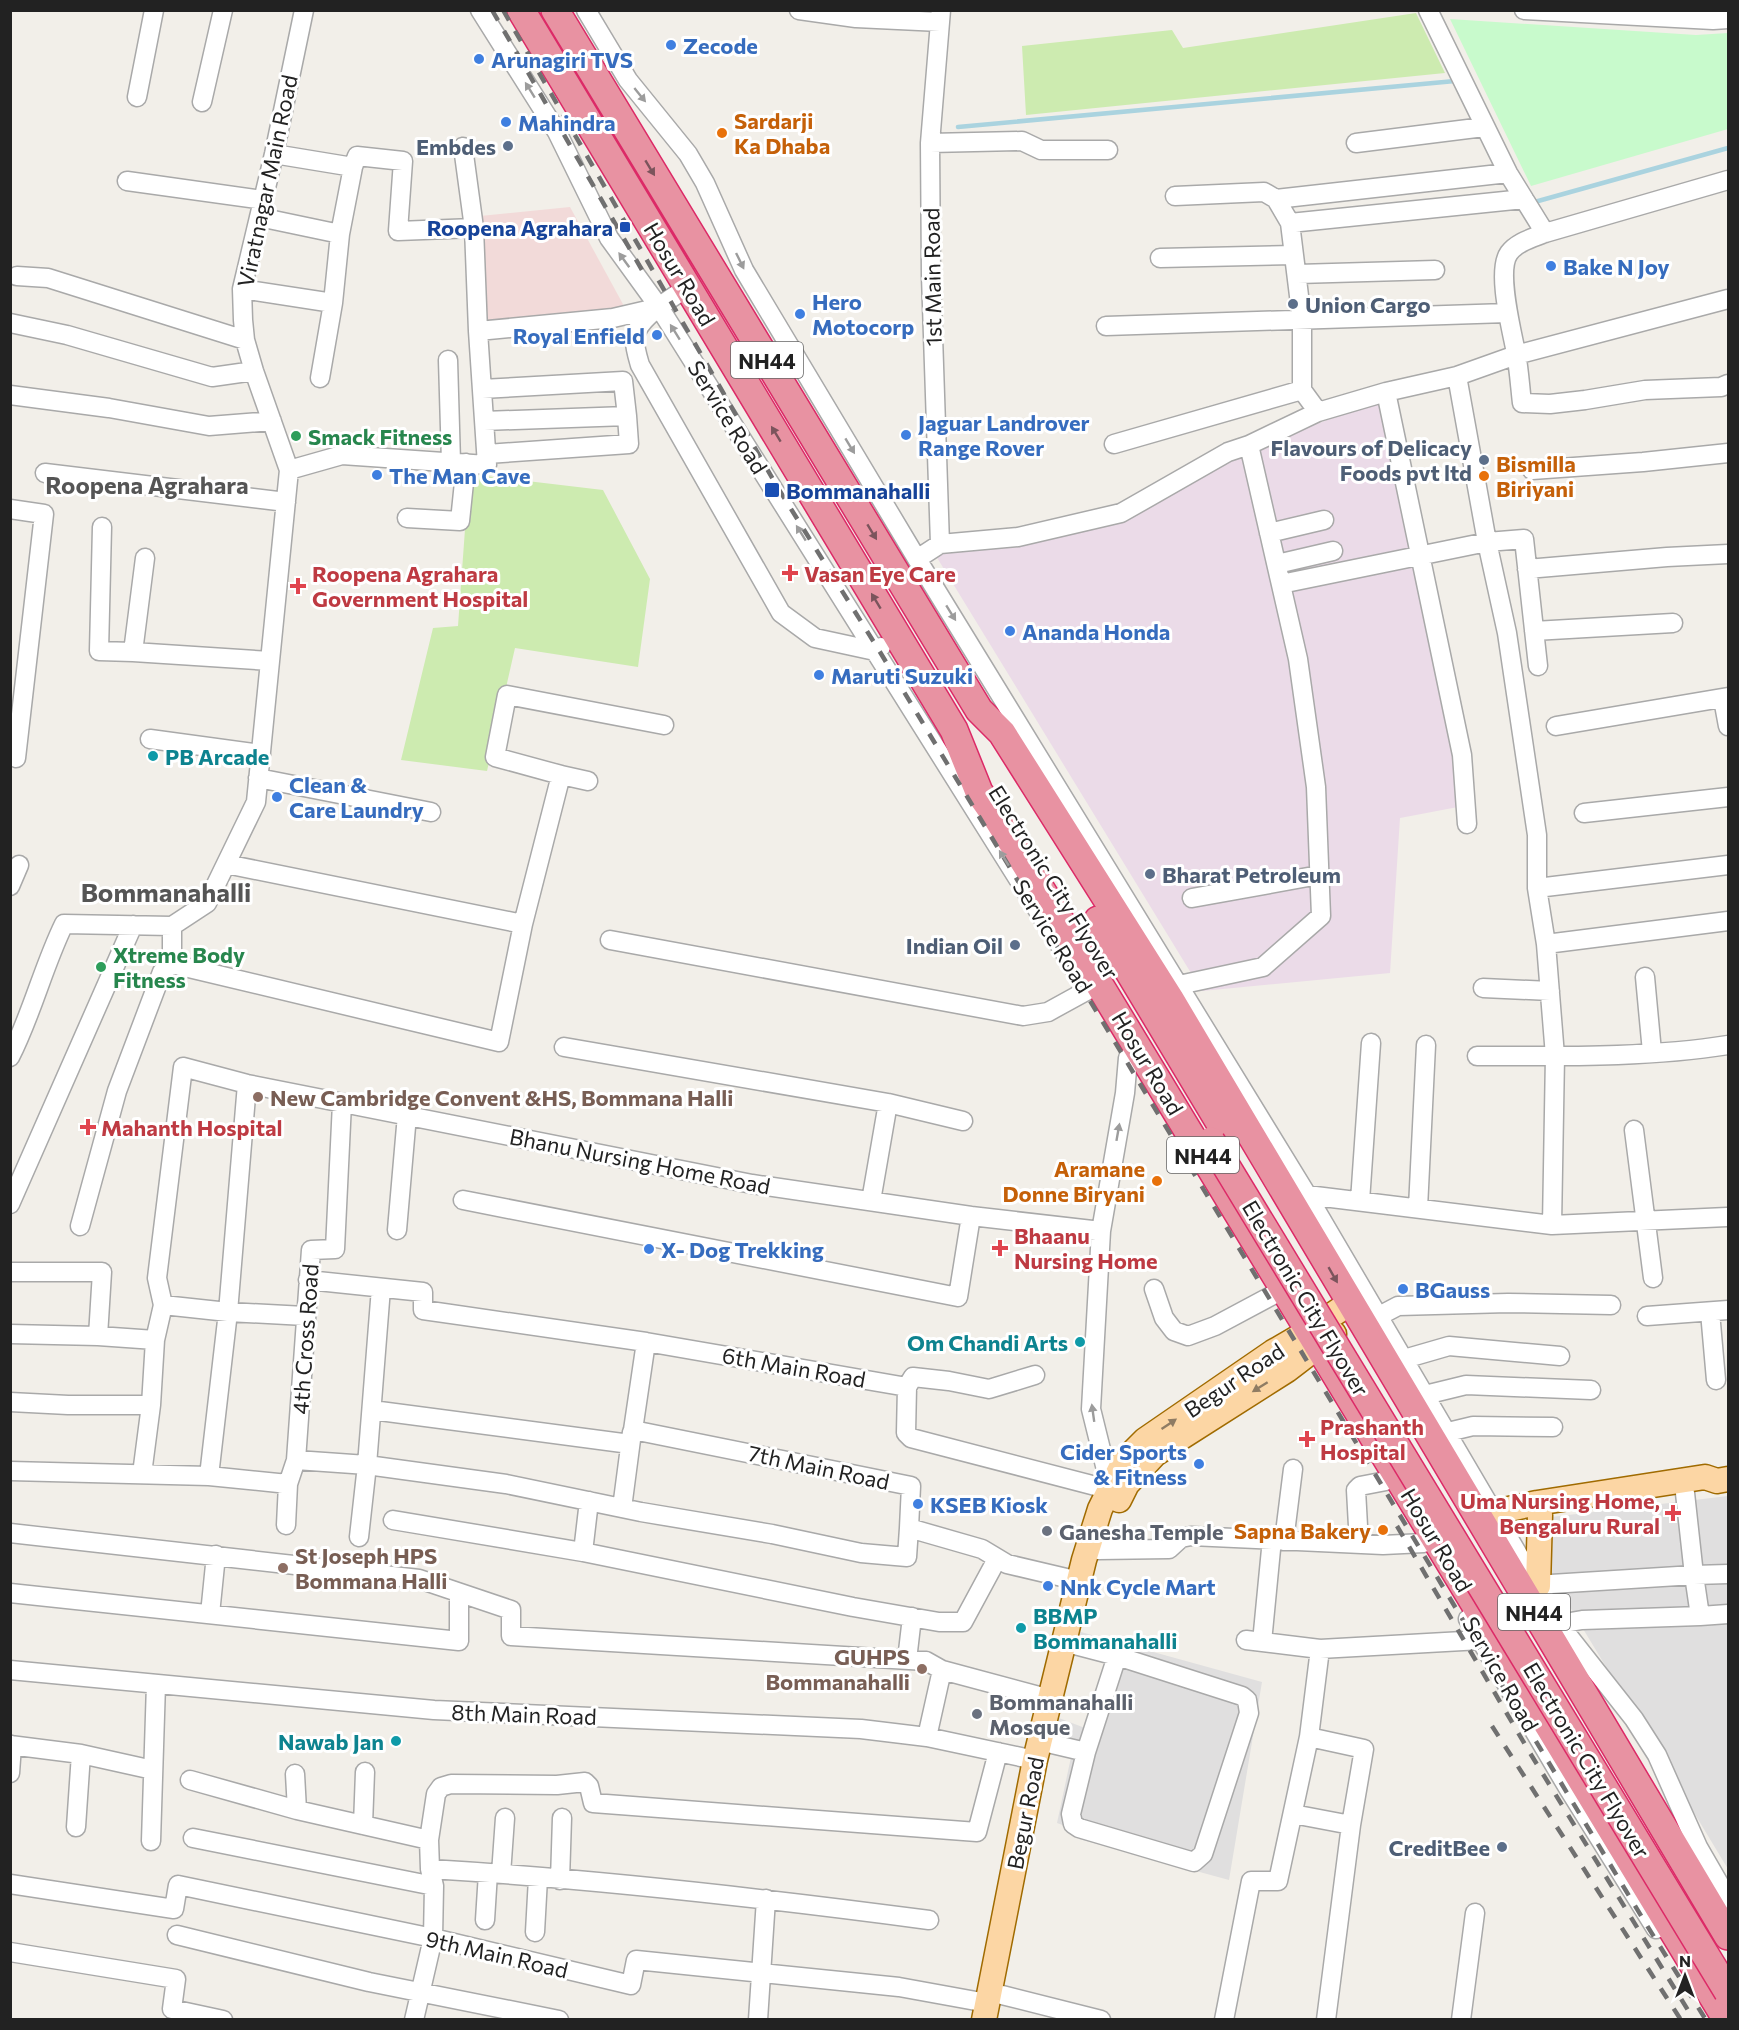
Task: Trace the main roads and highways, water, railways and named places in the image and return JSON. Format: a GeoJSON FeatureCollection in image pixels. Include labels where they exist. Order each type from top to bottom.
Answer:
{"type":"FeatureCollection","features":[{"type":"Feature","properties":{"kind":"highway","name":"Hosur Road"},"geometry":{"type":"LineString","coordinates":[[521,10],[688,287],[887,644],[954,730],[979,792],[1064,926],[1309,1341],[1727,2019]]}},
{"type":"Feature","properties":{"kind":"highway","name":"Hosur Road"},"geometry":{"type":"LineString","coordinates":[[555,10],[979,710],[1002,733],[1170,999],[1362,1312],[1704,1877],[1728,1936]]}},
{"type":"Feature","properties":{"kind":"highway","name":"Electronic City Flyover"},"geometry":{"type":"LineString","coordinates":[[979,710],[1028,801],[1219,1137],[1728,1992]]}},
{"type":"Feature","properties":{"kind":"highway","name":"Electronic City Flyover"},"geometry":{"type":"LineString","coordinates":[[954,730],[1010,805],[1219,1137],[1728,1963]]}},
{"type":"Feature","properties":{"kind":"main road"},"geometry":{"type":"LineString","coordinates":[[1309,1341],[1362,1312]]}},
{"type":"Feature","properties":{"kind":"main road","name":"Begur Road"},"geometry":{"type":"LineString","coordinates":[[1044,1752],[1075,1645],[1098,1550],[1106,1525],[1127,1484],[1155,1454],[1287,1370],[1309,1341]]}},
{"type":"Feature","properties":{"kind":"main road","name":"Begur Road"},"geometry":{"type":"LineString","coordinates":[[993,2009],[1044,1752],[1050,1699],[1092,1531],[1100,1509],[1124,1461],[1144,1440],[1274,1352],[1309,1341]]}},
{"type":"Feature","properties":{"kind":"main road"},"geometry":{"type":"LineString","coordinates":[[1705,1477],[1723,1480],[1708,1489],[1685,1493],[1540,1515],[1498,1517],[1537,1503],[1705,1477]]}},
{"type":"Feature","properties":{"kind":"main road"},"geometry":{"type":"LineString","coordinates":[[1539,1588],[1540,1515]]}},
{"type":"Feature","properties":{"kind":"waterway"},"geometry":{"type":"LineString","coordinates":[[958,127],[1455,81],[1456,84]]}},
{"type":"Feature","properties":{"kind":"waterway"},"geometry":{"type":"LineString","coordinates":[[1531,203],[1728,148]]}},
{"type":"Feature","properties":{"kind":"railway"},"geometry":{"type":"LineString","coordinates":[[492,10],[646,277]]}},
{"type":"Feature","properties":{"kind":"railway"},"geometry":{"type":"LineString","coordinates":[[503,10],[778,488],[880,652],[1706,2020]]}},
{"type":"Feature","properties":{"kind":"railway"},"geometry":{"type":"LineString","coordinates":[[1397,1526],[1530,1753],[1694,2020]]}},
{"type":"Feature","properties":{"kind":"railway"},"geometry":{"type":"LineString","coordinates":[[1492,1726],[1681,2020]]}},
{"type":"Feature","properties":{"kind":"place","name":"Zecode"},"geometry":{"type":"Point","coordinates":[671,45]}},
{"type":"Feature","properties":{"kind":"place","name":"Arunagiri TVS"},"geometry":{"type":"Point","coordinates":[479,59]}},
{"type":"Feature","properties":{"kind":"place","name":"Mahindra"},"geometry":{"type":"Point","coordinates":[506,122]}},
{"type":"Feature","properties":{"kind":"place","name":"Sardarji Ka Dhaba"},"geometry":{"type":"Point","coordinates":[722,133]}},
{"type":"Feature","properties":{"kind":"place","name":"Embdes"},"geometry":{"type":"Point","coordinates":[508,146]}},
{"type":"Feature","properties":{"kind":"place","name":"Roopena Agrahara"},"geometry":{"type":"Point","coordinates":[625,227]}},
{"type":"Feature","properties":{"kind":"place","name":"Bake N Joy"},"geometry":{"type":"Point","coordinates":[1551,266]}},
{"type":"Feature","properties":{"kind":"place","name":"Union Cargo"},"geometry":{"type":"Point","coordinates":[1293,304]}},
{"type":"Feature","properties":{"kind":"place","name":"Hero Motocorp"},"geometry":{"type":"Point","coordinates":[800,314]}},
{"type":"Feature","properties":{"kind":"place","name":"Royal Enfield"},"geometry":{"type":"Point","coordinates":[657,335]}},
{"type":"Feature","properties":{"kind":"place","name":"Jaguar Landrover Range Rover"},"geometry":{"type":"Point","coordinates":[906,435]}},
{"type":"Feature","properties":{"kind":"place","name":"Smack Fitness"},"geometry":{"type":"Point","coordinates":[296,436]}},
{"type":"Feature","properties":{"kind":"place","name":"Flavours of Delicacy Foods pvt ltd"},"geometry":{"type":"Point","coordinates":[1484,460]}},
{"type":"Feature","properties":{"kind":"place","name":"The Man Cave"},"geometry":{"type":"Point","coordinates":[377,475]}},
{"type":"Feature","properties":{"kind":"place","name":"Bismilla Biriyani"},"geometry":{"type":"Point","coordinates":[1484,476]}},
{"type":"Feature","properties":{"kind":"place","name":"Bommanahalli"},"geometry":{"type":"Point","coordinates":[772,490]}},
{"type":"Feature","properties":{"kind":"place","name":"Vasan Eye Care"},"geometry":{"type":"Point","coordinates":[790,573]}},
{"type":"Feature","properties":{"kind":"place","name":"Roopena Agrahara Government Hospital"},"geometry":{"type":"Point","coordinates":[298,586]}},
{"type":"Feature","properties":{"kind":"place","name":"Ananda Honda"},"geometry":{"type":"Point","coordinates":[1010,631]}},
{"type":"Feature","properties":{"kind":"place","name":"Maruti Suzuki"},"geometry":{"type":"Point","coordinates":[819,675]}},
{"type":"Feature","properties":{"kind":"place","name":"PB Arcade"},"geometry":{"type":"Point","coordinates":[153,756]}},
{"type":"Feature","properties":{"kind":"place","name":"Clean & Care Laundry"},"geometry":{"type":"Point","coordinates":[277,797]}},
{"type":"Feature","properties":{"kind":"place","name":"Bharat Petroleum"},"geometry":{"type":"Point","coordinates":[1150,874]}},
{"type":"Feature","properties":{"kind":"place","name":"Indian Oil"},"geometry":{"type":"Point","coordinates":[1015,945]}},
{"type":"Feature","properties":{"kind":"place","name":"Xtreme Body Fitness"},"geometry":{"type":"Point","coordinates":[101,967]}},
{"type":"Feature","properties":{"kind":"place","name":"New Cambridge Convent &HS, Bommana Halli"},"geometry":{"type":"Point","coordinates":[258,1097]}},
{"type":"Feature","properties":{"kind":"place","name":"Mahanth Hospital"},"geometry":{"type":"Point","coordinates":[88,1127]}},
{"type":"Feature","properties":{"kind":"place","name":"Aramane Donne Biryani"},"geometry":{"type":"Point","coordinates":[1157,1181]}},
{"type":"Feature","properties":{"kind":"place","name":"Bhaanu Nursing Home"},"geometry":{"type":"Point","coordinates":[1000,1248]}},
{"type":"Feature","properties":{"kind":"place","name":"X- Dog Trekking"},"geometry":{"type":"Point","coordinates":[649,1249]}},
{"type":"Feature","properties":{"kind":"place","name":"BGauss"},"geometry":{"type":"Point","coordinates":[1403,1289]}},
{"type":"Feature","properties":{"kind":"place","name":"Om Chandi Arts"},"geometry":{"type":"Point","coordinates":[1080,1342]}},
{"type":"Feature","properties":{"kind":"place","name":"Prashanth Hospital"},"geometry":{"type":"Point","coordinates":[1307,1439]}},
{"type":"Feature","properties":{"kind":"place","name":"Cider Sports & Fitness"},"geometry":{"type":"Point","coordinates":[1199,1464]}},
{"type":"Feature","properties":{"kind":"place","name":"KSEB Kiosk"},"geometry":{"type":"Point","coordinates":[918,1504]}},
{"type":"Feature","properties":{"kind":"place","name":"Uma Nursing Home, Bengaluru Rural"},"geometry":{"type":"Point","coordinates":[1673,1513]}},
{"type":"Feature","properties":{"kind":"place","name":"Sapna Bakery"},"geometry":{"type":"Point","coordinates":[1383,1530]}},
{"type":"Feature","properties":{"kind":"place","name":"Ganesha Temple"},"geometry":{"type":"Point","coordinates":[1047,1531]}},
{"type":"Feature","properties":{"kind":"place","name":"St Joseph HPS Bommana Halli"},"geometry":{"type":"Point","coordinates":[283,1568]}},
{"type":"Feature","properties":{"kind":"place","name":"Nnk Cycle Mart"},"geometry":{"type":"Point","coordinates":[1048,1586]}},
{"type":"Feature","properties":{"kind":"place","name":"BBMP Bommanahalli"},"geometry":{"type":"Point","coordinates":[1021,1628]}},
{"type":"Feature","properties":{"kind":"place","name":"GUHPS Bommanahalli"},"geometry":{"type":"Point","coordinates":[922,1669]}},
{"type":"Feature","properties":{"kind":"place","name":"Bommanahalli Mosque"},"geometry":{"type":"Point","coordinates":[977,1714]}},
{"type":"Feature","properties":{"kind":"place","name":"Nawab Jan"},"geometry":{"type":"Point","coordinates":[396,1741]}},
{"type":"Feature","properties":{"kind":"place","name":"CreditBee"},"geometry":{"type":"Point","coordinates":[1502,1847]}},
{"type":"Feature","properties":{"kind":"district","name":"Roopena Agrahara"},"geometry":{"type":"Point","coordinates":[147,484]}},
{"type":"Feature","properties":{"kind":"district","name":"Bommanahalli"},"geometry":{"type":"Point","coordinates":[166,891]}}]}
